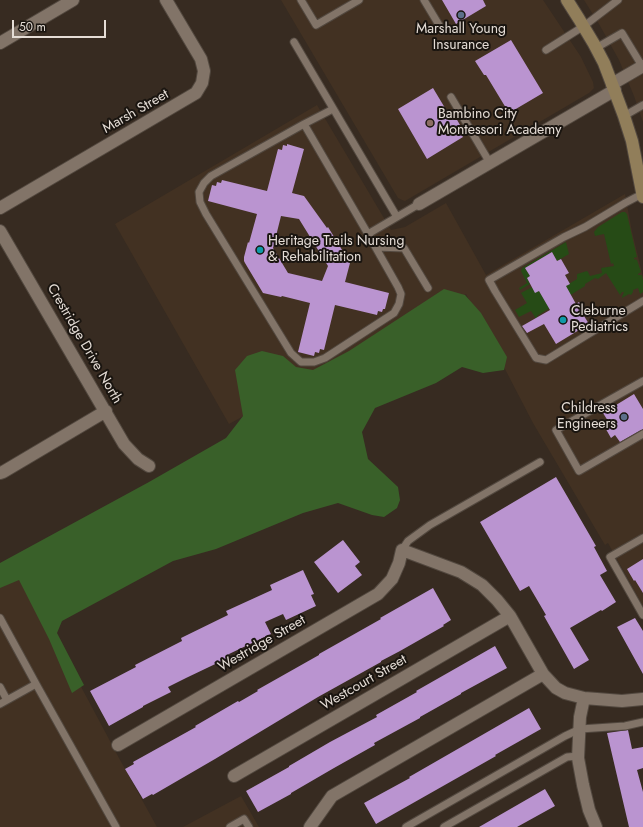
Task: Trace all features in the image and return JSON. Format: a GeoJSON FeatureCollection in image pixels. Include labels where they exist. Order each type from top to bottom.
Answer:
{"type":"FeatureCollection","features":[{"type":"Feature","properties":{"kind":"street"},"geometry":{"type":"LineString","coordinates":[[0,43],[73,0]]}},
{"type":"Feature","properties":{"kind":"street","name":"Marsh Street"},"geometry":{"type":"LineString","coordinates":[[0,208],[196,93],[202,83],[204,71],[201,59],[166,0]]}},
{"type":"Feature","properties":{"kind":"street"},"geometry":{"type":"LineString","coordinates":[[567,0],[584,26],[604,63],[624,116],[640,168],[643,196]]}},
{"type":"Feature","properties":{"kind":"street"},"geometry":{"type":"LineString","coordinates":[[419,204],[490,163],[613,87],[643,66]]}},
{"type":"Feature","properties":{"kind":"street","name":"Crestridge Drive North"},"geometry":{"type":"LineString","coordinates":[[0,231],[124,444],[138,458],[149,466]]}},
{"type":"Feature","properties":{"kind":"street"},"geometry":{"type":"LineString","coordinates":[[0,473],[106,411]]}},
{"type":"Feature","properties":{"kind":"street"},"geometry":{"type":"LineString","coordinates":[[402,550],[461,572],[482,585],[510,616],[543,674],[556,688],[565,693],[584,698],[622,700],[643,698]]}},
{"type":"Feature","properties":{"kind":"street","name":"Westridge Street"},"geometry":{"type":"LineString","coordinates":[[118,745],[378,594],[392,579],[399,563],[402,550]]}},
{"type":"Feature","properties":{"kind":"street","name":"Westcourt Street"},"geometry":{"type":"LineString","coordinates":[[234,776],[510,616]]}},
{"type":"Feature","properties":{"kind":"street"},"geometry":{"type":"LineString","coordinates":[[310,827],[332,796],[543,674]]}},
{"type":"Feature","properties":{"kind":"street"},"geometry":{"type":"LineString","coordinates":[[584,698],[580,717],[578,756],[582,785],[589,810],[596,827]]}},
{"type":"Feature","properties":{"kind":"lane"},"geometry":{"type":"LineString","coordinates":[[301,0],[316,25],[359,0]]}},
{"type":"Feature","properties":{"kind":"lane"},"geometry":{"type":"LineString","coordinates":[[424,0],[442,30]]}},
{"type":"Feature","properties":{"kind":"lane"},"geometry":{"type":"LineString","coordinates":[[546,50],[584,26],[618,0]]}},
{"type":"Feature","properties":{"kind":"lane"},"geometry":{"type":"LineString","coordinates":[[596,48],[622,33],[643,66]]}},
{"type":"Feature","properties":{"kind":"lane"},"geometry":{"type":"LineString","coordinates":[[294,42],[397,217]]}},
{"type":"Feature","properties":{"kind":"lane"},"geometry":{"type":"LineString","coordinates":[[451,97],[490,163]]}},
{"type":"Feature","properties":{"kind":"lane"},"geometry":{"type":"LineString","coordinates":[[624,116],[643,105]]}},
{"type":"Feature","properties":{"kind":"lane"},"geometry":{"type":"LineString","coordinates":[[304,124],[376,247],[401,294],[399,304],[394,313],[325,358],[314,362],[301,362],[291,354],[206,214],[200,202],[199,192],[204,183],[211,176],[304,124],[333,109]]}},
{"type":"Feature","properties":{"kind":"lane"},"geometry":{"type":"LineString","coordinates":[[643,196],[625,203],[489,280],[536,358],[546,360],[643,301]]}},
{"type":"Feature","properties":{"kind":"lane"},"geometry":{"type":"LineString","coordinates":[[368,234],[419,204]]}},
{"type":"Feature","properties":{"kind":"lane"},"geometry":{"type":"LineString","coordinates":[[376,247],[404,248],[428,288]]}},
{"type":"Feature","properties":{"kind":"lane"},"geometry":{"type":"LineString","coordinates":[[643,381],[556,430],[579,471],[643,434]]}},
{"type":"Feature","properties":{"kind":"lane"},"geometry":{"type":"LineString","coordinates":[[402,550],[408,541],[430,525],[540,462]]}},
{"type":"Feature","properties":{"kind":"lane"},"geometry":{"type":"LineString","coordinates":[[643,538],[610,557],[643,615]]}},
{"type":"Feature","properties":{"kind":"lane"},"geometry":{"type":"LineString","coordinates":[[0,618],[116,827]]}},
{"type":"Feature","properties":{"kind":"lane"},"geometry":{"type":"LineString","coordinates":[[0,704],[36,684]]}},
{"type":"Feature","properties":{"kind":"lane"},"geometry":{"type":"LineString","coordinates":[[0,687],[7,700]]}},
{"type":"Feature","properties":{"kind":"lane"},"geometry":{"type":"LineString","coordinates":[[406,827],[564,736],[580,729],[625,726],[643,722]]}},
{"type":"Feature","properties":{"kind":"lane"},"geometry":{"type":"LineString","coordinates":[[444,827],[567,757],[578,756]]}},
{"type":"Feature","properties":{"kind":"lane"},"geometry":{"type":"LineString","coordinates":[[230,827],[244,819],[249,827]]}},
{"type":"Feature","properties":{"kind":"shaded area"},"geometry":{"type":"Polygon","coordinates":[[[281,0],[543,0],[581,57],[593,82],[594,88],[589,93],[405,201],[398,198],[281,0]]]}},
{"type":"Feature","properties":{"kind":"shaded area"},"geometry":{"type":"Polygon","coordinates":[[[584,0],[643,0],[643,122],[619,60],[584,0]]]}},
{"type":"Feature","properties":{"kind":"shaded area"},"geometry":{"type":"Polygon","coordinates":[[[317,105],[391,230],[405,227],[446,203],[486,275],[625,194],[632,232],[643,277],[643,606],[608,543],[605,545],[533,423],[466,294],[229,424],[115,224],[317,105]]]}},
{"type":"Feature","properties":{"kind":"shaded area"},"geometry":{"type":"Polygon","coordinates":[[[20,572],[157,827],[0,827],[0,583],[20,572]]]}},
{"type":"Feature","properties":{"kind":"shaded area"},"geometry":{"type":"Polygon","coordinates":[[[241,796],[259,827],[183,827],[241,796]]]}},
{"type":"Feature","properties":{"kind":"green space"},"geometry":{"type":"Polygon","coordinates":[[[622,212],[627,214],[637,257],[634,259],[637,260],[641,272],[638,275],[642,275],[643,292],[640,294],[638,288],[633,290],[631,295],[629,294],[622,298],[624,292],[620,295],[606,273],[598,279],[595,278],[585,284],[585,286],[537,316],[542,324],[540,325],[531,311],[519,317],[515,310],[527,303],[521,293],[532,287],[539,291],[544,299],[577,279],[577,274],[587,271],[590,276],[602,273],[601,268],[614,266],[613,263],[611,264],[604,234],[595,236],[594,232],[598,227],[622,212]]]}},
{"type":"Feature","properties":{"kind":"green space"},"geometry":{"type":"Polygon","coordinates":[[[566,242],[569,254],[557,261],[552,252],[525,268],[530,276],[527,278],[530,284],[520,290],[519,288],[527,283],[521,271],[522,268],[566,242]]]}},
{"type":"Feature","properties":{"kind":"green space"},"geometry":{"type":"Polygon","coordinates":[[[444,289],[465,295],[481,313],[507,357],[504,370],[483,373],[462,367],[436,383],[375,408],[362,432],[368,459],[398,487],[400,500],[397,508],[384,517],[372,515],[338,503],[303,513],[216,549],[173,561],[62,621],[57,633],[84,685],[72,693],[49,639],[19,580],[0,588],[0,563],[149,482],[226,438],[243,416],[235,370],[247,356],[262,351],[283,356],[296,367],[313,370],[349,351],[444,289]]]}},
{"type":"Feature","properties":{"kind":"building","name":"Marshall Young Insurance"},"geometry":{"type":"Polygon","coordinates":[[[442,0],[483,0],[486,6],[456,24],[442,0]]]}},
{"type":"Feature","properties":{"kind":"building"},"geometry":{"type":"Polygon","coordinates":[[[511,40],[543,93],[509,113],[486,75],[484,75],[475,61],[511,40]]]}},
{"type":"Feature","properties":{"kind":"building","name":"Bambino City Montessori Academy"},"geometry":{"type":"Polygon","coordinates":[[[433,88],[448,113],[452,111],[460,125],[457,127],[463,137],[427,159],[398,109],[433,88]]]}},
{"type":"Feature","properties":{"kind":"building","name":"Heritage Trails Nursing & Rehabilitation"},"geometry":{"type":"Polygon","coordinates":[[[287,144],[304,149],[292,193],[304,196],[327,228],[328,227],[350,263],[345,282],[389,293],[385,309],[383,309],[382,312],[378,311],[377,315],[335,305],[324,350],[320,349],[319,353],[315,352],[314,356],[298,352],[310,303],[263,293],[244,261],[248,242],[249,243],[257,214],[208,201],[212,185],[216,186],[217,182],[221,183],[222,180],[267,191],[278,149],[282,150],[283,145],[287,146],[287,144]],[[281,216],[273,248],[288,273],[322,281],[328,266],[299,219],[281,216]]]}},
{"type":"Feature","properties":{"kind":"building"},"geometry":{"type":"Polygon","coordinates":[[[552,252],[557,261],[561,259],[569,273],[565,275],[570,284],[566,286],[576,304],[579,302],[587,315],[584,316],[589,324],[556,344],[544,324],[527,333],[522,326],[550,310],[539,291],[535,293],[527,278],[530,276],[525,268],[552,252]]]}},
{"type":"Feature","properties":{"kind":"building","name":"Childress Engineers"},"geometry":{"type":"Polygon","coordinates":[[[634,394],[643,409],[643,429],[620,442],[615,435],[611,438],[603,424],[608,421],[603,413],[634,394]]]}},
{"type":"Feature","properties":{"kind":"building"},"geometry":{"type":"Polygon","coordinates":[[[556,477],[596,546],[594,547],[607,571],[600,575],[616,602],[570,628],[589,660],[574,669],[529,586],[520,591],[480,522],[556,477]]]}},
{"type":"Feature","properties":{"kind":"building"},"geometry":{"type":"Polygon","coordinates":[[[343,540],[360,562],[355,566],[362,575],[338,593],[314,562],[343,540]]]}},
{"type":"Feature","properties":{"kind":"building"},"geometry":{"type":"Polygon","coordinates":[[[643,559],[643,593],[627,569],[643,559]]]}},
{"type":"Feature","properties":{"kind":"building"},"geometry":{"type":"Polygon","coordinates":[[[303,570],[314,594],[311,595],[316,606],[286,620],[283,614],[265,622],[271,634],[229,654],[230,657],[168,687],[171,692],[109,726],[90,691],[136,667],[135,665],[182,641],[181,638],[228,615],[226,611],[272,590],[270,585],[303,570]]]}},
{"type":"Feature","properties":{"kind":"building"},"geometry":{"type":"Polygon","coordinates":[[[433,588],[451,620],[443,625],[444,626],[318,697],[153,795],[152,794],[143,799],[125,769],[134,764],[133,762],[196,727],[195,726],[258,691],[257,690],[433,588]]]}},
{"type":"Feature","properties":{"kind":"building"},"geometry":{"type":"Polygon","coordinates":[[[635,618],[643,631],[643,674],[617,627],[635,618]]]}},
{"type":"Feature","properties":{"kind":"building"},"geometry":{"type":"Polygon","coordinates":[[[495,646],[507,668],[374,743],[375,745],[258,812],[246,791],[330,742],[377,717],[376,715],[495,646]]]}},
{"type":"Feature","properties":{"kind":"building"},"geometry":{"type":"Polygon","coordinates":[[[529,708],[541,729],[376,824],[364,803],[410,778],[409,777],[529,708]]]}},
{"type":"Feature","properties":{"kind":"building"},"geometry":{"type":"Polygon","coordinates":[[[628,730],[632,749],[643,747],[643,768],[637,770],[643,792],[643,827],[629,827],[607,733],[628,730]]]}},
{"type":"Feature","properties":{"kind":"building"},"geometry":{"type":"Polygon","coordinates":[[[545,789],[555,806],[517,827],[479,827],[545,789]]]}},
{"type":"Feature","properties":{"kind":"place","name":"Marshall Young Insurance"},"geometry":{"type":"Point","coordinates":[461,15]}},
{"type":"Feature","properties":{"kind":"place","name":"Bambino City Montessori Academy"},"geometry":{"type":"Point","coordinates":[430,123]}},
{"type":"Feature","properties":{"kind":"place","name":"Heritage Trails Nursing & Rehabilitation"},"geometry":{"type":"Point","coordinates":[260,250]}},
{"type":"Feature","properties":{"kind":"place","name":"Cleburne Pediatrics"},"geometry":{"type":"Point","coordinates":[563,320]}},
{"type":"Feature","properties":{"kind":"place","name":"Childress Engineers"},"geometry":{"type":"Point","coordinates":[624,417]}}]}
